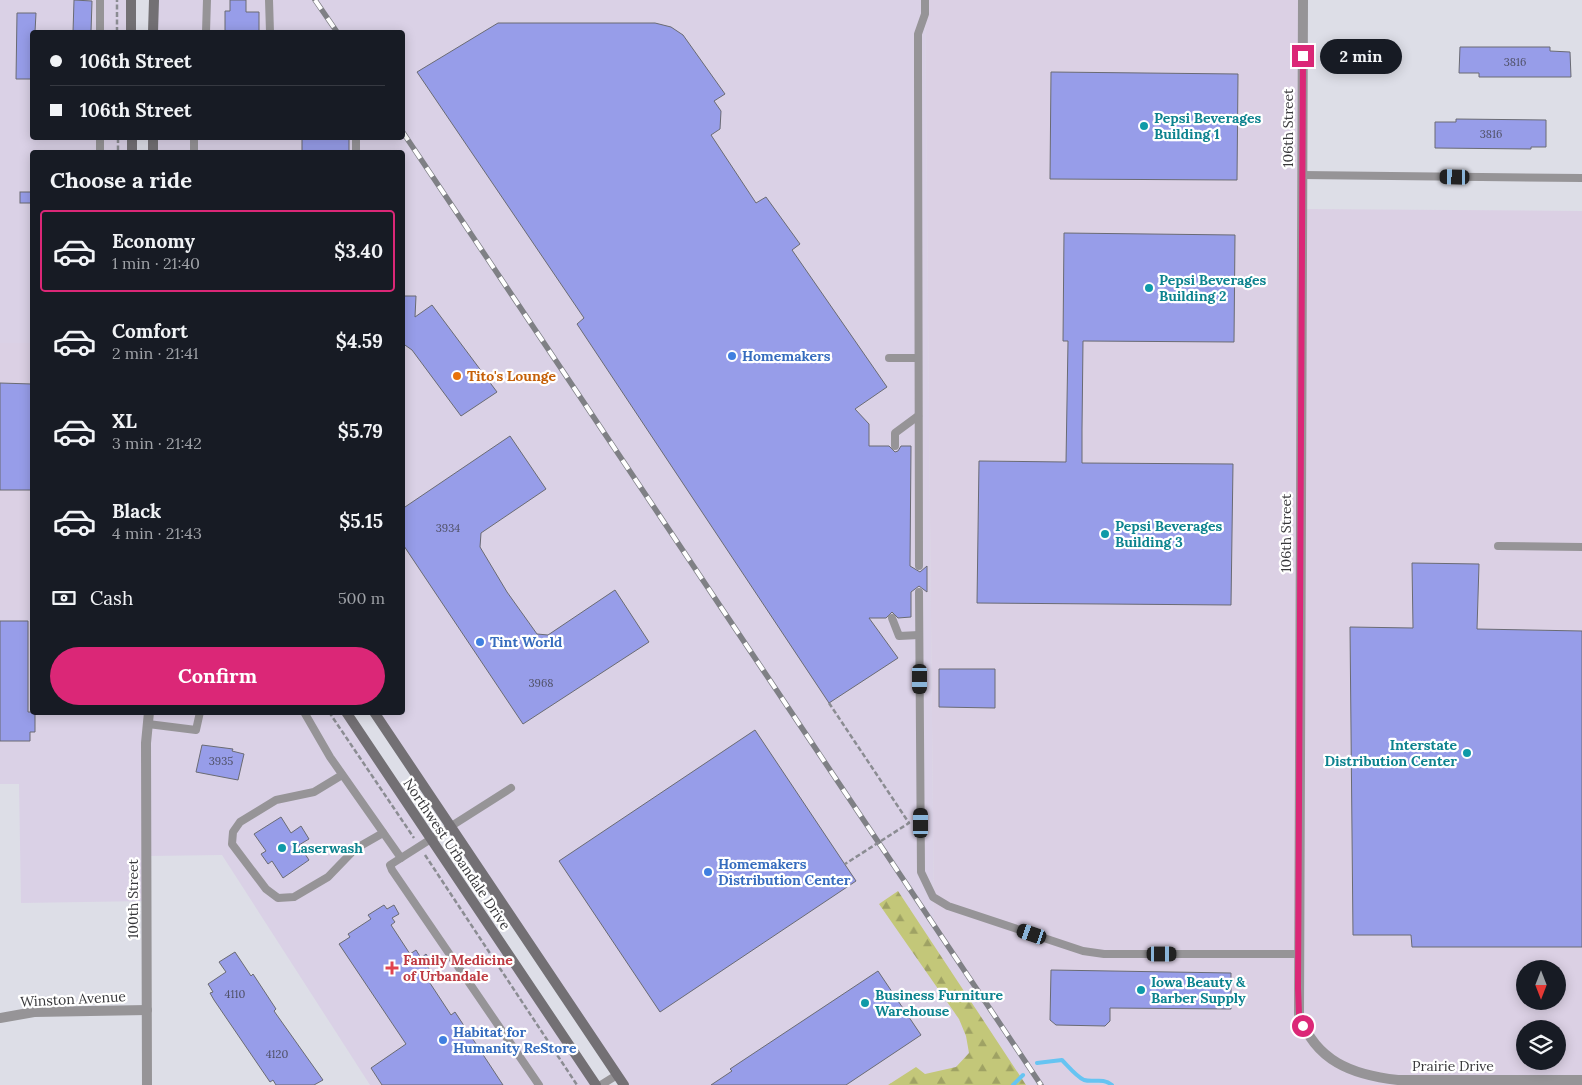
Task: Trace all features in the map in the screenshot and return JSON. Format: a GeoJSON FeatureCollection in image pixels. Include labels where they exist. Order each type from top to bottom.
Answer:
{"type":"FeatureCollection","features":[{"type":"Feature","properties":{"kind":"main road"},"geometry":{"type":"LineString","coordinates":[[131,0],[131,30]]}},
{"type":"Feature","properties":{"kind":"main road"},"geometry":{"type":"LineString","coordinates":[[154,0],[154,30]]}},
{"type":"Feature","properties":{"kind":"main road","name":"Northwest Urbandale Drive"},"geometry":{"type":"LineString","coordinates":[[348,715],[596,1085]]}},
{"type":"Feature","properties":{"kind":"main road","name":"Northwest Urbandale Drive"},"geometry":{"type":"LineString","coordinates":[[376,715],[624,1085]]}},
{"type":"Feature","properties":{"kind":"street","name":"106th Street"},"geometry":{"type":"LineString","coordinates":[[1303,0],[1299,1014],[1303,1026],[1314,1043],[1328,1058]]}},
{"type":"Feature","properties":{"kind":"street","name":"100th Street"},"geometry":{"type":"LineString","coordinates":[[147,1085],[146,743],[149,715]]}},
{"type":"Feature","properties":{"kind":"street","name":"Winston Avenue"},"geometry":{"type":"LineString","coordinates":[[0,1018],[34,1012],[147,1010]]}},
{"type":"Feature","properties":{"kind":"street","name":"Prairie Drive"},"geometry":{"type":"LineString","coordinates":[[1328,1058],[1348,1070],[1368,1077],[1398,1080],[1582,1080]]}},
{"type":"Feature","properties":{"kind":"lane"},"geometry":{"type":"LineString","coordinates":[[100,0],[100,30]]}},
{"type":"Feature","properties":{"kind":"lane"},"geometry":{"type":"LineString","coordinates":[[206,30],[207,0]]}},
{"type":"Feature","properties":{"kind":"lane"},"geometry":{"type":"LineString","coordinates":[[269,0],[270,30]]}},
{"type":"Feature","properties":{"kind":"lane"},"geometry":{"type":"LineString","coordinates":[[920,566],[918,34],[925,14],[925,0]]}},
{"type":"Feature","properties":{"kind":"lane"},"geometry":{"type":"LineString","coordinates":[[1302,175],[1582,178]]}},
{"type":"Feature","properties":{"kind":"lane"},"geometry":{"type":"LineString","coordinates":[[889,358],[918,358]]}},
{"type":"Feature","properties":{"kind":"lane"},"geometry":{"type":"LineString","coordinates":[[894,446],[895,434],[918,416]]}},
{"type":"Feature","properties":{"kind":"lane"},"geometry":{"type":"LineString","coordinates":[[1498,546],[1582,547]]}},
{"type":"Feature","properties":{"kind":"lane"},"geometry":{"type":"LineString","coordinates":[[920,592],[921,872],[934,897],[948,906],[1083,951],[1104,954],[1298,954]]}},
{"type":"Feature","properties":{"kind":"lane"},"geometry":{"type":"LineString","coordinates":[[892,618],[899,636],[919,635]]}},
{"type":"Feature","properties":{"kind":"lane"},"geometry":{"type":"LineString","coordinates":[[148,724],[196,730],[199,715]]}},
{"type":"Feature","properties":{"kind":"lane"},"geometry":{"type":"LineString","coordinates":[[306,715],[342,775],[401,858]]}},
{"type":"Feature","properties":{"kind":"lane"},"geometry":{"type":"LineString","coordinates":[[342,775],[314,792],[276,800],[240,822],[233,832],[232,844],[266,889],[278,898],[294,897],[328,877],[355,849],[382,833]]}},
{"type":"Feature","properties":{"kind":"lane"},"geometry":{"type":"LineString","coordinates":[[511,788],[452,828],[390,865],[539,1085]]}},
{"type":"Feature","properties":{"kind":"lane"},"geometry":{"type":"LineString","coordinates":[[601,1085],[617,1076]]}},
{"type":"Feature","properties":{"kind":"path"},"geometry":{"type":"LineString","coordinates":[[117,0],[117,30]]}},
{"type":"Feature","properties":{"kind":"path"},"geometry":{"type":"LineString","coordinates":[[829,703],[909,823],[845,864]]}},
{"type":"Feature","properties":{"kind":"path"},"geometry":{"type":"LineString","coordinates":[[331,715],[577,1085]]}},
{"type":"Feature","properties":{"kind":"shaded area"},"geometry":{"type":"Polygon","coordinates":[[[0,0],[131,0],[131,30],[30,30],[30,140],[132,140],[132,150],[30,150],[30,343],[0,343],[0,0]]]}},
{"type":"Feature","properties":{"kind":"shaded area"},"geometry":{"type":"Polygon","coordinates":[[[154,0],[925,0],[934,925],[1041,1085],[624,1085],[375,715],[405,715],[405,150],[153,150],[153,140],[405,140],[405,30],[153,30],[154,0]]]}},
{"type":"Feature","properties":{"kind":"shaded area"},"geometry":{"type":"Polygon","coordinates":[[[925,0],[1303,0],[1302,209],[1582,211],[1582,1085],[1041,1085],[934,925],[925,0]]]}},
{"type":"Feature","properties":{"kind":"shaded area"},"geometry":{"type":"Polygon","coordinates":[[[0,343],[30,343],[30,610],[0,610],[0,343]]]}},
{"type":"Feature","properties":{"kind":"shaded area"},"geometry":{"type":"Polygon","coordinates":[[[0,610],[30,610],[30,715],[347,715],[596,1085],[370,1085],[222,855],[147,856],[147,901],[21,903],[19,784],[0,784],[0,610]]]}},
{"type":"Feature","properties":{"kind":"green space"},"geometry":{"type":"Polygon","coordinates":[[[898,891],[1026,1085],[888,1085],[916,1067],[925,1074],[956,1067],[969,1053],[966,1036],[959,1019],[879,904],[898,891]]]}},
{"type":"Feature","properties":{"kind":"building"},"geometry":{"type":"Polygon","coordinates":[[[74,0],[92,1],[91,30],[73,30],[74,0]]]}},
{"type":"Feature","properties":{"kind":"building"},"geometry":{"type":"Polygon","coordinates":[[[230,0],[246,0],[246,12],[259,12],[259,30],[225,30],[225,11],[230,11],[230,0]]]}},
{"type":"Feature","properties":{"kind":"building"},"geometry":{"type":"Polygon","coordinates":[[[17,13],[36,13],[35,30],[30,30],[30,79],[16,79],[17,13]]]}},
{"type":"Feature","properties":{"kind":"building","name":"Homemakers"},"geometry":{"type":"Polygon","coordinates":[[[498,23],[655,23],[671,27],[683,35],[725,94],[714,101],[721,111],[720,129],[711,135],[756,203],[766,197],[800,244],[792,250],[887,387],[855,409],[869,424],[869,446],[889,446],[895,452],[901,446],[911,446],[910,566],[920,572],[927,566],[927,592],[919,586],[911,592],[911,617],[898,618],[892,612],[886,618],[869,618],[898,658],[829,703],[577,324],[584,318],[417,72],[498,23]]]}},
{"type":"Feature","properties":{"kind":"building"},"geometry":{"type":"Polygon","coordinates":[[[1460,47],[1550,47],[1550,51],[1570,52],[1571,77],[1479,77],[1479,73],[1459,73],[1460,47]]]}},
{"type":"Feature","properties":{"kind":"building","name":"Pepsi Beverages Building 1"},"geometry":{"type":"Polygon","coordinates":[[[1051,72],[1238,74],[1237,180],[1050,179],[1051,72]]]}},
{"type":"Feature","properties":{"kind":"building"},"geometry":{"type":"Polygon","coordinates":[[[1456,119],[1546,120],[1546,147],[1531,147],[1531,149],[1435,148],[1435,122],[1456,122],[1456,119]]]}},
{"type":"Feature","properties":{"kind":"building"},"geometry":{"type":"Polygon","coordinates":[[[302,140],[349,140],[349,150],[302,150],[302,140]]]}},
{"type":"Feature","properties":{"kind":"building"},"geometry":{"type":"Polygon","coordinates":[[[20,192],[30,192],[30,203],[20,203],[20,192]]]}},
{"type":"Feature","properties":{"kind":"building","name":"Pepsi Beverages Building 3"},"geometry":{"type":"Polygon","coordinates":[[[1064,233],[1235,235],[1234,342],[1083,341],[1082,429],[1082,463],[1233,464],[1231,605],[977,603],[979,461],[1066,462],[1068,341],[1063,341],[1064,233]]]}},
{"type":"Feature","properties":{"kind":"building"},"geometry":{"type":"Polygon","coordinates":[[[405,296],[416,296],[415,317],[432,305],[497,392],[461,416],[412,350],[405,345],[405,296]]]}},
{"type":"Feature","properties":{"kind":"building"},"geometry":{"type":"Polygon","coordinates":[[[0,383],[30,384],[30,490],[0,490],[0,383]]]}},
{"type":"Feature","properties":{"kind":"building"},"geometry":{"type":"Polygon","coordinates":[[[510,436],[546,489],[481,533],[480,547],[507,592],[537,634],[548,635],[615,590],[649,642],[523,724],[405,547],[405,507],[510,436]]]}},
{"type":"Feature","properties":{"kind":"building","name":"Interstate Distribution Center"},"geometry":{"type":"Polygon","coordinates":[[[1412,563],[1479,564],[1477,629],[1582,631],[1582,947],[1412,947],[1411,935],[1353,935],[1350,627],[1413,628],[1412,563]]]}},
{"type":"Feature","properties":{"kind":"building"},"geometry":{"type":"Polygon","coordinates":[[[0,621],[28,621],[28,712],[30,712],[30,715],[35,715],[35,732],[30,732],[30,741],[0,741],[0,621]]]}},
{"type":"Feature","properties":{"kind":"building"},"geometry":{"type":"Polygon","coordinates":[[[939,669],[995,669],[995,708],[939,707],[939,669]]]}},
{"type":"Feature","properties":{"kind":"building","name":"Homemakers Distribution Center"},"geometry":{"type":"Polygon","coordinates":[[[755,730],[856,881],[660,1012],[559,861],[755,730]]]}},
{"type":"Feature","properties":{"kind":"building"},"geometry":{"type":"Polygon","coordinates":[[[202,745],[233,749],[232,751],[244,754],[238,780],[196,772],[202,745]]]}},
{"type":"Feature","properties":{"kind":"building","name":"Laserwash"},"geometry":{"type":"Polygon","coordinates":[[[281,817],[291,833],[301,826],[309,839],[299,845],[309,860],[283,878],[272,861],[268,864],[261,854],[266,851],[254,834],[281,817]]]}},
{"type":"Feature","properties":{"kind":"building"},"geometry":{"type":"Polygon","coordinates":[[[384,905],[387,909],[394,905],[399,914],[392,918],[395,922],[391,925],[410,954],[416,950],[421,958],[426,954],[432,963],[427,966],[430,970],[424,974],[451,1015],[455,1012],[503,1085],[382,1085],[371,1068],[406,1044],[339,944],[350,937],[348,934],[371,919],[368,915],[384,905]]]}},
{"type":"Feature","properties":{"kind":"building"},"geometry":{"type":"Polygon","coordinates":[[[235,952],[251,976],[253,974],[276,1009],[274,1011],[323,1080],[314,1085],[276,1085],[273,1080],[270,1082],[210,993],[213,992],[208,984],[226,972],[219,962],[235,952]]]}},
{"type":"Feature","properties":{"kind":"building","name":"Iowa Beauty & Barber Supply"},"geometry":{"type":"Polygon","coordinates":[[[1051,970],[1231,973],[1231,1009],[1110,1008],[1110,1021],[1105,1026],[1056,1025],[1050,1020],[1051,970]]]}},
{"type":"Feature","properties":{"kind":"building","name":"Business Furniture Warehouse"},"geometry":{"type":"Polygon","coordinates":[[[878,971],[921,1035],[846,1085],[711,1085],[732,1071],[730,1069],[878,971]]]}},
{"type":"Feature","properties":{"kind":"waterway"},"geometry":{"type":"LineString","coordinates":[[1037,1063],[1062,1060],[1084,1080],[1105,1081],[1112,1085]]}},
{"type":"Feature","properties":{"kind":"waterway"},"geometry":{"type":"LineString","coordinates":[[1013,1085],[1023,1075]]}},
{"type":"Feature","properties":{"kind":"railway"},"geometry":{"type":"LineString","coordinates":[[315,0],[336,30]]}},
{"type":"Feature","properties":{"kind":"railway"},"geometry":{"type":"LineString","coordinates":[[405,135],[1041,1085]]}},
{"type":"Feature","properties":{"kind":"place","name":"Pepsi Beverages Building 1"},"geometry":{"type":"Point","coordinates":[1144,126]}},
{"type":"Feature","properties":{"kind":"place","name":"Pepsi Beverages Building 2"},"geometry":{"type":"Point","coordinates":[1149,288]}},
{"type":"Feature","properties":{"kind":"place","name":"Homemakers"},"geometry":{"type":"Point","coordinates":[732,356]}},
{"type":"Feature","properties":{"kind":"place","name":"Tito's Lounge"},"geometry":{"type":"Point","coordinates":[457,376]}},
{"type":"Feature","properties":{"kind":"place","name":"Pepsi Beverages Building 3"},"geometry":{"type":"Point","coordinates":[1105,534]}},
{"type":"Feature","properties":{"kind":"place","name":"Tint World"},"geometry":{"type":"Point","coordinates":[480,642]}},
{"type":"Feature","properties":{"kind":"place","name":"Interstate Distribution Center"},"geometry":{"type":"Point","coordinates":[1467,753]}},
{"type":"Feature","properties":{"kind":"place","name":"Laserwash"},"geometry":{"type":"Point","coordinates":[282,848]}},
{"type":"Feature","properties":{"kind":"place","name":"Homemakers Distribution Center"},"geometry":{"type":"Point","coordinates":[708,872]}},
{"type":"Feature","properties":{"kind":"place","name":"Family Medicine of Urbandale"},"geometry":{"type":"Point","coordinates":[392,968]}},
{"type":"Feature","properties":{"kind":"place","name":"Iowa Beauty & Barber Supply"},"geometry":{"type":"Point","coordinates":[1141,990]}},
{"type":"Feature","properties":{"kind":"place","name":"Business Furniture Warehouse"},"geometry":{"type":"Point","coordinates":[865,1003]}},
{"type":"Feature","properties":{"kind":"place","name":"Habitat for Humanity ReStore"},"geometry":{"type":"Point","coordinates":[443,1040]}},
{"type":"Feature","properties":{"kind":"route"},"geometry":{"type":"LineString","coordinates":[[1303,56],[1298,988],[1299,1014],[1303,1026]]}}]}
